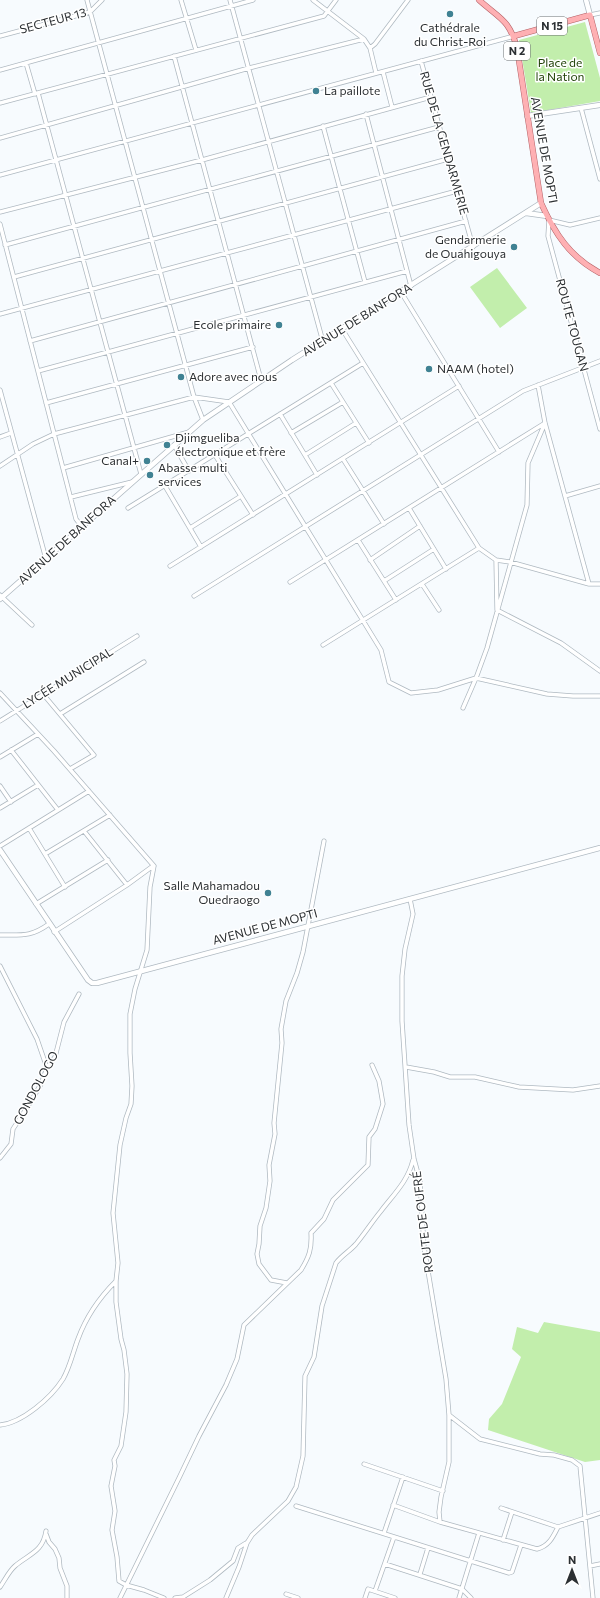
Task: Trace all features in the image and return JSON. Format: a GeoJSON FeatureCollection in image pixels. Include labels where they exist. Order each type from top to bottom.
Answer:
{"type":"FeatureCollection","features":[{"type":"Feature","properties":{"kind":"main road","name":"AVENUE DE MOPTI"},"geometry":{"type":"LineString","coordinates":[[479,0],[500,16],[514,36],[541,204],[558,236],[571,252],[600,273]]}},
{"type":"Feature","properties":{"kind":"main road"},"geometry":{"type":"LineString","coordinates":[[586,0],[600,53]]}},
{"type":"Feature","properties":{"kind":"main road","name":"N 15"},"geometry":{"type":"LineString","coordinates":[[514,36],[590,16]]}},
{"type":"Feature","properties":{"kind":"main road"},"geometry":{"type":"LineString","coordinates":[[527,116],[600,105]]}},
{"type":"Feature","properties":{"kind":"main road","name":"AVENUE DE BANFORA"},"geometry":{"type":"LineString","coordinates":[[1,597],[46,559],[202,420],[261,380],[541,204]]}},
{"type":"Feature","properties":{"kind":"main road"},"geometry":{"type":"LineString","coordinates":[[526,213],[548,218]]}},
{"type":"Feature","properties":{"kind":"main road","name":"AVENUE DE MOPTI"},"geometry":{"type":"LineString","coordinates":[[0,850],[54,932],[88,980],[92,983],[97,983],[600,848]]}},
{"type":"Feature","properties":{"kind":"street"},"geometry":{"type":"LineString","coordinates":[[87,0],[168,303],[194,397],[202,420]]}},
{"type":"Feature","properties":{"kind":"street","name":"SECTEUR 13"},"geometry":{"type":"LineString","coordinates":[[0,36],[90,12],[102,0]]}},
{"type":"Feature","properties":{"kind":"street"},"geometry":{"type":"LineString","coordinates":[[181,0],[196,50]]}},
{"type":"Feature","properties":{"kind":"street"},"geometry":{"type":"LineString","coordinates":[[230,0],[323,342]]}},
{"type":"Feature","properties":{"kind":"street"},"geometry":{"type":"LineString","coordinates":[[0,70],[99,44],[253,0]]}},
{"type":"Feature","properties":{"kind":"street"},"geometry":{"type":"LineString","coordinates":[[313,0],[364,39],[370,48],[376,74]]}},
{"type":"Feature","properties":{"kind":"street"},"geometry":{"type":"LineString","coordinates":[[0,103],[324,16],[336,0]]}},
{"type":"Feature","properties":{"kind":"street"},"geometry":{"type":"LineString","coordinates":[[370,48],[375,44],[408,0]]}},
{"type":"Feature","properties":{"kind":"street"},"geometry":{"type":"LineString","coordinates":[[590,16],[600,13]]}},
{"type":"Feature","properties":{"kind":"street"},"geometry":{"type":"LineString","coordinates":[[0,175],[514,36]]}},
{"type":"Feature","properties":{"kind":"street"},"geometry":{"type":"LineString","coordinates":[[0,138],[249,68],[364,39]]}},
{"type":"Feature","properties":{"kind":"street"},"geometry":{"type":"LineString","coordinates":[[174,56],[261,380]]}},
{"type":"Feature","properties":{"kind":"street","name":"RUE DE LA GENDARMERIE"},"geometry":{"type":"LineString","coordinates":[[421,61],[473,247]]}},
{"type":"Feature","properties":{"kind":"street"},"geometry":{"type":"LineString","coordinates":[[26,63],[47,125],[141,474]]}},
{"type":"Feature","properties":{"kind":"street"},"geometry":{"type":"LineString","coordinates":[[382,72],[392,107]]}},
{"type":"Feature","properties":{"kind":"street"},"geometry":{"type":"LineString","coordinates":[[0,212],[202,160],[268,140],[431,96]]}},
{"type":"Feature","properties":{"kind":"street"},"geometry":{"type":"LineString","coordinates":[[582,108],[600,179]]}},
{"type":"Feature","properties":{"kind":"street"},"geometry":{"type":"LineString","coordinates":[[366,114],[411,286]]}},
{"type":"Feature","properties":{"kind":"street"},"geometry":{"type":"LineString","coordinates":[[323,126],[365,282]]}},
{"type":"Feature","properties":{"kind":"street"},"geometry":{"type":"LineString","coordinates":[[6,245],[439,127]]}},
{"type":"Feature","properties":{"kind":"street"},"geometry":{"type":"LineString","coordinates":[[14,277],[448,159]]}},
{"type":"Feature","properties":{"kind":"street"},"geometry":{"type":"LineString","coordinates":[[0,314],[457,191]]}},
{"type":"Feature","properties":{"kind":"street"},"geometry":{"type":"LineString","coordinates":[[548,218],[570,224],[600,218]]}},
{"type":"Feature","properties":{"kind":"street","name":"ROUTE TOUGAN"},"geometry":{"type":"LineString","coordinates":[[548,218],[548,236],[600,429]]}},
{"type":"Feature","properties":{"kind":"street"},"geometry":{"type":"LineString","coordinates":[[30,341],[466,221]]}},
{"type":"Feature","properties":{"kind":"street"},"geometry":{"type":"LineString","coordinates":[[0,224],[70,497],[76,518],[82,527]]}},
{"type":"Feature","properties":{"kind":"street","name":"AVENUE DE BANFORA"},"geometry":{"type":"LineString","coordinates":[[38,371],[407,271]]}},
{"type":"Feature","properties":{"kind":"street"},"geometry":{"type":"LineString","coordinates":[[401,292],[499,452]]}},
{"type":"Feature","properties":{"kind":"street"},"geometry":{"type":"LineString","coordinates":[[342,330],[479,548],[496,560],[510,562],[590,584],[600,584]]}},
{"type":"Feature","properties":{"kind":"street"},"geometry":{"type":"LineString","coordinates":[[46,403],[253,347]]}},
{"type":"Feature","properties":{"kind":"street"},"geometry":{"type":"LineString","coordinates":[[194,596],[522,392],[600,361]]}},
{"type":"Feature","properties":{"kind":"street"},"geometry":{"type":"LineString","coordinates":[[128,508],[363,362]]}},
{"type":"Feature","properties":{"kind":"street"},"geometry":{"type":"LineString","coordinates":[[331,382],[369,443]]}},
{"type":"Feature","properties":{"kind":"street"},"geometry":{"type":"LineString","coordinates":[[538,385],[545,423],[590,584]]}},
{"type":"Feature","properties":{"kind":"street"},"geometry":{"type":"LineString","coordinates":[[170,566],[459,386]]}},
{"type":"Feature","properties":{"kind":"street"},"geometry":{"type":"LineString","coordinates":[[0,390],[16,455],[46,559]]}},
{"type":"Feature","properties":{"kind":"street"},"geometry":{"type":"LineString","coordinates":[[0,466],[33,444],[54,434],[194,397],[229,402],[382,650],[389,682],[411,693],[438,690],[476,678],[547,694],[600,696]]}},
{"type":"Feature","properties":{"kind":"street"},"geometry":{"type":"LineString","coordinates":[[291,433],[343,402]]}},
{"type":"Feature","properties":{"kind":"street"},"geometry":{"type":"LineString","coordinates":[[280,414],[317,475]]}},
{"type":"Feature","properties":{"kind":"street"},"geometry":{"type":"LineString","coordinates":[[305,455],[356,423]]}},
{"type":"Feature","properties":{"kind":"street"},"geometry":{"type":"LineString","coordinates":[[290,582],[545,423]]}},
{"type":"Feature","properties":{"kind":"street"},"geometry":{"type":"LineString","coordinates":[[463,708],[487,648],[527,504],[528,462],[545,423]]}},
{"type":"Feature","properties":{"kind":"street","name":"AVENUE DE BANFORA"},"geometry":{"type":"LineString","coordinates":[[63,468],[190,431]]}},
{"type":"Feature","properties":{"kind":"street"},"geometry":{"type":"LineString","coordinates":[[0,437],[11,434]]}},
{"type":"Feature","properties":{"kind":"street"},"geometry":{"type":"LineString","coordinates":[[174,446],[189,470]]}},
{"type":"Feature","properties":{"kind":"street"},"geometry":{"type":"LineString","coordinates":[[215,455],[253,515]]}},
{"type":"Feature","properties":{"kind":"street"},"geometry":{"type":"LineString","coordinates":[[343,459],[384,524]]}},
{"type":"Feature","properties":{"kind":"street","name":"AVENUE DE BANFORA"},"geometry":{"type":"LineString","coordinates":[[70,497],[133,482]]}},
{"type":"Feature","properties":{"kind":"street"},"geometry":{"type":"LineString","coordinates":[[165,486],[201,547]]}},
{"type":"Feature","properties":{"kind":"street"},"geometry":{"type":"LineString","coordinates":[[565,496],[600,486]]}},
{"type":"Feature","properties":{"kind":"street"},"geometry":{"type":"LineString","coordinates":[[190,528],[241,496]]}},
{"type":"Feature","properties":{"kind":"street"},"geometry":{"type":"LineString","coordinates":[[409,508],[446,568]]}},
{"type":"Feature","properties":{"kind":"street"},"geometry":{"type":"LineString","coordinates":[[370,560],[420,526]]}},
{"type":"Feature","properties":{"kind":"street"},"geometry":{"type":"LineString","coordinates":[[358,540],[396,600]]}},
{"type":"Feature","properties":{"kind":"street"},"geometry":{"type":"LineString","coordinates":[[323,645],[479,548]]}},
{"type":"Feature","properties":{"kind":"street"},"geometry":{"type":"LineString","coordinates":[[384,581],[434,549]]}},
{"type":"Feature","properties":{"kind":"street"},"geometry":{"type":"LineString","coordinates":[[496,560],[497,610]]}},
{"type":"Feature","properties":{"kind":"street"},"geometry":{"type":"LineString","coordinates":[[422,584],[438,610]]}},
{"type":"Feature","properties":{"kind":"street"},"geometry":{"type":"LineString","coordinates":[[1,597],[32,625]]}},
{"type":"Feature","properties":{"kind":"street"},"geometry":{"type":"LineString","coordinates":[[497,610],[561,643],[600,671]]}},
{"type":"Feature","properties":{"kind":"street","name":"LYCÉE MUNICIPAL"},"geometry":{"type":"LineString","coordinates":[[0,721],[137,636]]}},
{"type":"Feature","properties":{"kind":"street"},"geometry":{"type":"LineString","coordinates":[[60,714],[144,662]]}},
{"type":"Feature","properties":{"kind":"street"},"geometry":{"type":"LineString","coordinates":[[0,693],[89,791],[154,866]]}},
{"type":"Feature","properties":{"kind":"street"},"geometry":{"type":"LineString","coordinates":[[43,694],[94,755],[70,770]]}},
{"type":"Feature","properties":{"kind":"street"},"geometry":{"type":"LineString","coordinates":[[0,757],[38,734]]}},
{"type":"Feature","properties":{"kind":"street"},"geometry":{"type":"LineString","coordinates":[[11,750],[58,810]]}},
{"type":"Feature","properties":{"kind":"street"},"geometry":{"type":"LineString","coordinates":[[0,808],[38,785]]}},
{"type":"Feature","properties":{"kind":"street"},"geometry":{"type":"LineString","coordinates":[[0,786],[11,802]]}},
{"type":"Feature","properties":{"kind":"street"},"geometry":{"type":"LineString","coordinates":[[0,846],[89,791]]}},
{"type":"Feature","properties":{"kind":"street"},"geometry":{"type":"LineString","coordinates":[[45,854],[110,815]]}},
{"type":"Feature","properties":{"kind":"street"},"geometry":{"type":"LineString","coordinates":[[29,828],[65,887]]}},
{"type":"Feature","properties":{"kind":"street"},"geometry":{"type":"LineString","coordinates":[[84,831],[127,885]]}},
{"type":"Feature","properties":{"kind":"street"},"geometry":{"type":"LineString","coordinates":[[287,1283],[271,1280],[259,1264],[257,1254],[260,1226],[266,1208],[270,1181],[269,1165],[275,1134],[274,1123],[282,1043],[281,1029],[286,1001],[297,973],[309,926],[324,841]]}},
{"type":"Feature","properties":{"kind":"street"},"geometry":{"type":"LineString","coordinates":[[36,904],[108,860]]}},
{"type":"Feature","properties":{"kind":"street"},"geometry":{"type":"LineString","coordinates":[[54,932],[154,866]]}},
{"type":"Feature","properties":{"kind":"street"},"geometry":{"type":"LineString","coordinates":[[154,866],[150,887],[147,950],[135,989],[130,1014],[131,1104],[126,1118],[120,1145],[113,1213],[118,1263],[116,1302],[126,1368],[126,1400],[121,1446],[114,1460],[115,1466],[111,1486],[115,1510],[112,1530],[117,1557],[119,1581],[126,1585],[164,1598]]}},
{"type":"Feature","properties":{"kind":"street","name":"ROUTE DE OUFRÉ"},"geometry":{"type":"LineString","coordinates":[[410,899],[413,914],[405,949],[402,976],[402,1021],[406,1067],[408,1125],[414,1159],[420,1181],[424,1248],[446,1379],[449,1415],[449,1462],[439,1512],[440,1522]]}},
{"type":"Feature","properties":{"kind":"street"},"geometry":{"type":"LineString","coordinates":[[0,936],[28,935],[37,933],[49,924]]}},
{"type":"Feature","properties":{"kind":"street"},"geometry":{"type":"LineString","coordinates":[[0,966],[37,1039],[47,1068]]}},
{"type":"Feature","properties":{"kind":"street","name":"GONDOLOGO"},"geometry":{"type":"LineString","coordinates":[[0,1158],[10,1144],[13,1129],[30,1103],[47,1068],[55,1057],[64,1022],[79,994]]}},
{"type":"Feature","properties":{"kind":"street"},"geometry":{"type":"LineString","coordinates":[[120,1598],[199,1436],[226,1385],[237,1359],[244,1325],[301,1270],[312,1247],[311,1233],[324,1219],[333,1200],[368,1165],[369,1137],[375,1129],[383,1104],[379,1081],[372,1065]]}},
{"type":"Feature","properties":{"kind":"street"},"geometry":{"type":"LineString","coordinates":[[406,1067],[434,1072],[450,1077],[475,1077],[520,1087],[573,1090],[600,1086]]}},
{"type":"Feature","properties":{"kind":"street"},"geometry":{"type":"LineString","coordinates":[[226,1598],[247,1543],[252,1535],[288,1501],[296,1487],[303,1456],[305,1376],[314,1357],[322,1306],[336,1263],[341,1256],[355,1245],[402,1187],[414,1159]]}},
{"type":"Feature","properties":{"kind":"street"},"geometry":{"type":"LineString","coordinates":[[0,1425],[6,1424],[30,1413],[62,1380],[87,1319],[99,1300],[116,1281]]}},
{"type":"Feature","properties":{"kind":"street"},"geometry":{"type":"LineString","coordinates":[[449,1415],[480,1439],[540,1454],[554,1455],[572,1460],[580,1466],[593,1598]]}},
{"type":"Feature","properties":{"kind":"street"},"geometry":{"type":"LineString","coordinates":[[364,1464],[443,1491]]}},
{"type":"Feature","properties":{"kind":"street"},"geometry":{"type":"LineString","coordinates":[[384,1533],[403,1477]]}},
{"type":"Feature","properties":{"kind":"street"},"geometry":{"type":"LineString","coordinates":[[393,1505],[440,1522],[537,1549],[541,1548],[551,1540],[558,1527]]}},
{"type":"Feature","properties":{"kind":"street"},"geometry":{"type":"LineString","coordinates":[[296,1506],[511,1573],[521,1545]]}},
{"type":"Feature","properties":{"kind":"street"},"geometry":{"type":"LineString","coordinates":[[501,1508],[558,1527],[600,1513]]}},
{"type":"Feature","properties":{"kind":"street"},"geometry":{"type":"LineString","coordinates":[[503,1540],[512,1512]]}},
{"type":"Feature","properties":{"kind":"street"},"geometry":{"type":"LineString","coordinates":[[0,1587],[14,1567],[29,1557],[42,1545],[45,1540],[46,1531],[48,1542],[55,1549],[59,1558],[60,1568],[67,1586],[67,1598]]}},
{"type":"Feature","properties":{"kind":"street"},"geometry":{"type":"LineString","coordinates":[[459,1598],[479,1533]]}},
{"type":"Feature","properties":{"kind":"street"},"geometry":{"type":"LineString","coordinates":[[375,1591],[394,1537]]}},
{"type":"Feature","properties":{"kind":"street"},"geometry":{"type":"LineString","coordinates":[[176,1598],[183,1597],[210,1580],[233,1561],[238,1548],[247,1543]]}},
{"type":"Feature","properties":{"kind":"street"},"geometry":{"type":"LineString","coordinates":[[420,1574],[428,1548]]}},
{"type":"Feature","properties":{"kind":"street"},"geometry":{"type":"LineString","coordinates":[[385,1564],[420,1574],[462,1589],[471,1598]]}},
{"type":"Feature","properties":{"kind":"street"},"geometry":{"type":"LineString","coordinates":[[590,1566],[600,1564]]}},
{"type":"Feature","properties":{"kind":"street"},"geometry":{"type":"LineString","coordinates":[[365,1598],[368,1589],[395,1598]]}},
{"type":"Feature","properties":{"kind":"street"},"geometry":{"type":"LineString","coordinates":[[286,1594],[298,1598]]}},
{"type":"Feature","properties":{"kind":"green space","name":"Place de la Nation"},"geometry":{"type":"Polygon","coordinates":[[[585,22],[600,78],[600,101],[531,113],[519,40],[585,22]]]}},
{"type":"Feature","properties":{"kind":"green space"},"geometry":{"type":"Polygon","coordinates":[[[497,268],[527,308],[500,328],[470,287],[497,268]]]}},
{"type":"Feature","properties":{"kind":"green space"},"geometry":{"type":"Polygon","coordinates":[[[544,1322],[600,1332],[600,1460],[585,1462],[488,1430],[489,1419],[502,1404],[521,1357],[512,1349],[517,1327],[538,1333],[544,1322]]]}},
{"type":"Feature","properties":{"kind":"place","name":"Cathédrale du Christ-Roi"},"geometry":{"type":"Point","coordinates":[450,14]}},
{"type":"Feature","properties":{"kind":"place","name":"La paillote"},"geometry":{"type":"Point","coordinates":[316,91]}},
{"type":"Feature","properties":{"kind":"place","name":"Gendarmerie de Ouahigouya"},"geometry":{"type":"Point","coordinates":[514,247]}},
{"type":"Feature","properties":{"kind":"place","name":"Ecole primaire"},"geometry":{"type":"Point","coordinates":[279,325]}},
{"type":"Feature","properties":{"kind":"place","name":"NAAM (hotel)"},"geometry":{"type":"Point","coordinates":[429,369]}},
{"type":"Feature","properties":{"kind":"place","name":"Adore avec nous"},"geometry":{"type":"Point","coordinates":[181,377]}},
{"type":"Feature","properties":{"kind":"place","name":"Djimgueliba électronique et frère"},"geometry":{"type":"Point","coordinates":[167,445]}},
{"type":"Feature","properties":{"kind":"place","name":"Canal+"},"geometry":{"type":"Point","coordinates":[147,461]}},
{"type":"Feature","properties":{"kind":"place","name":"Abasse multi services"},"geometry":{"type":"Point","coordinates":[150,475]}},
{"type":"Feature","properties":{"kind":"place","name":"Salle Mahamadou Ouedraogo"},"geometry":{"type":"Point","coordinates":[268,893]}}]}
